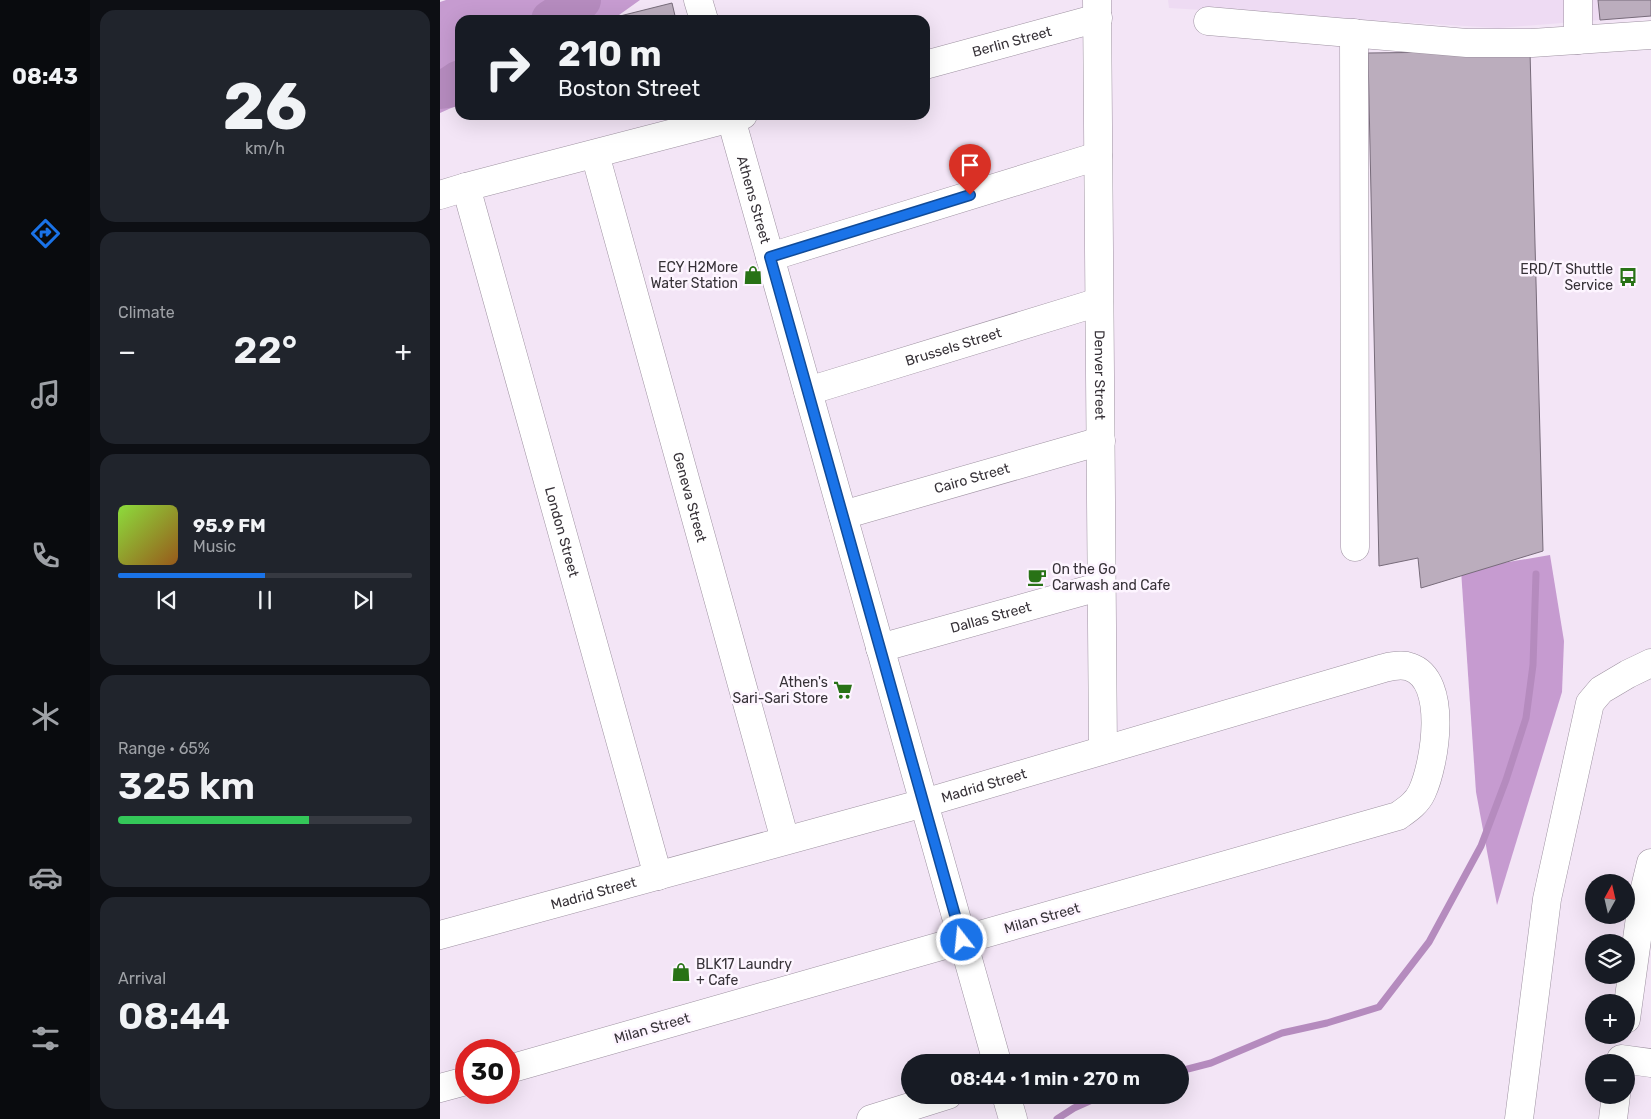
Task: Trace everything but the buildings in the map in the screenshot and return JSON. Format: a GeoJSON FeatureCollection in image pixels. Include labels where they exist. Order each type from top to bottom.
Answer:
{"type":"FeatureCollection","features":[{"type":"Feature","properties":{"kind":"street"},"geometry":{"type":"LineString","coordinates":[[698,0],[702,15]]}},
{"type":"Feature","properties":{"kind":"street"},"geometry":{"type":"LineString","coordinates":[[1578,0],[1578,40]]}},
{"type":"Feature","properties":{"kind":"street","name":"Berlin Street"},"geometry":{"type":"LineString","coordinates":[[930,63],[1098,9]]}},
{"type":"Feature","properties":{"kind":"street","name":"Denver Street"},"geometry":{"type":"LineString","coordinates":[[1098,9],[1103,750]]}},
{"type":"Feature","properties":{"kind":"street"},"geometry":{"type":"LineString","coordinates":[[1208,21],[1467,43],[1532,44],[1651,34]]}},
{"type":"Feature","properties":{"kind":"street"},"geometry":{"type":"LineString","coordinates":[[1354,33],[1356,547]]}},
{"type":"Feature","properties":{"kind":"street"},"geometry":{"type":"LineString","coordinates":[[440,195],[720,120]]}},
{"type":"Feature","properties":{"kind":"street","name":"Athens Street"},"geometry":{"type":"LineString","coordinates":[[736,120],[770,257],[995,1054]]}},
{"type":"Feature","properties":{"kind":"street","name":"Geneva Street"},"geometry":{"type":"LineString","coordinates":[[595,154],[785,840]]}},
{"type":"Feature","properties":{"kind":"street"},"geometry":{"type":"LineString","coordinates":[[770,257],[1098,156]]}},
{"type":"Feature","properties":{"kind":"street","name":"London Street"},"geometry":{"type":"LineString","coordinates":[[466,187],[658,876]]}},
{"type":"Feature","properties":{"kind":"street","name":"Brussels Street"},"geometry":{"type":"LineString","coordinates":[[808,390],[1099,302]]}},
{"type":"Feature","properties":{"kind":"street","name":"Cairo Street"},"geometry":{"type":"LineString","coordinates":[[843,515],[1101,441]]}},
{"type":"Feature","properties":{"kind":"street","name":"Dallas Street"},"geometry":{"type":"LineString","coordinates":[[880,648],[1102,586]]}},
{"type":"Feature","properties":{"kind":"street"},"geometry":{"type":"LineString","coordinates":[[1519,1119],[1547,899],[1590,703],[1601,690],[1628,674],[1651,664]]}},
{"type":"Feature","properties":{"kind":"street","name":"Madrid Street"},"geometry":{"type":"LineString","coordinates":[[440,935],[785,840],[924,804],[1396,665],[1411,667],[1424,676],[1432,693],[1435,743],[1430,771],[1422,793]]}},
{"type":"Feature","properties":{"kind":"street","name":"Milan Street"},"geometry":{"type":"LineString","coordinates":[[520,1066],[1398,816],[1412,806],[1422,793]]}},
{"type":"Feature","properties":{"kind":"street"},"geometry":{"type":"LineString","coordinates":[[1634,994],[1642,967],[1643,896],[1650,870]]}},
{"type":"Feature","properties":{"kind":"street"},"geometry":{"type":"LineString","coordinates":[[1622,1052],[1651,1064]]}},
{"type":"Feature","properties":{"kind":"street"},"geometry":{"type":"LineString","coordinates":[[440,1088],[455,1084]]}},
{"type":"Feature","properties":{"kind":"street"},"geometry":{"type":"LineString","coordinates":[[871,1119],[919,1104]]}},
{"type":"Feature","properties":{"kind":"street"},"geometry":{"type":"LineString","coordinates":[[1613,1119],[1615,1104]]}},
{"type":"Feature","properties":{"kind":"shaded area"},"geometry":{"type":"Polygon","coordinates":[[[446,0],[640,0],[619,15],[455,15],[455,106],[440,113],[440,2],[446,0]]]}},
{"type":"Feature","properties":{"kind":"shaded area"},"geometry":{"type":"Polygon","coordinates":[[[1168,0],[1651,0],[1651,16],[1498,28],[1169,8],[1168,0]]]}},
{"type":"Feature","properties":{"kind":"shaded area"},"geometry":{"type":"Polygon","coordinates":[[[1550,555],[1564,641],[1562,692],[1497,905],[1476,792],[1461,570],[1550,555]]]}},
{"type":"Feature","properties":{"kind":"waterway"},"geometry":{"type":"LineString","coordinates":[[558,15],[581,0]]}},
{"type":"Feature","properties":{"kind":"waterway"},"geometry":{"type":"LineString","coordinates":[[440,89],[448,88],[455,83]]}},
{"type":"Feature","properties":{"kind":"waterway"},"geometry":{"type":"LineString","coordinates":[[1189,1069],[1211,1063],[1282,1033],[1327,1023],[1379,1007],[1429,942],[1481,846],[1506,780],[1526,718],[1533,665],[1536,574]]}},
{"type":"Feature","properties":{"kind":"waterway"},"geometry":{"type":"LineString","coordinates":[[1057,1119],[1083,1104]]}},
{"type":"Feature","properties":{"kind":"place","name":"ECY H2More Water Station"},"geometry":{"type":"Point","coordinates":[753,275]}},
{"type":"Feature","properties":{"kind":"place","name":"ERD/T Shuttle Service"},"geometry":{"type":"Point","coordinates":[1628,277]}},
{"type":"Feature","properties":{"kind":"place","name":"On the Go Carwash and Cafe"},"geometry":{"type":"Point","coordinates":[1037,577]}},
{"type":"Feature","properties":{"kind":"place","name":"Athen's Sari-Sari Store"},"geometry":{"type":"Point","coordinates":[843,690]}},
{"type":"Feature","properties":{"kind":"place","name":"BLK17 Laundry + Cafe"},"geometry":{"type":"Point","coordinates":[681,972]}},
{"type":"Feature","properties":{"kind":"route"},"geometry":{"type":"LineString","coordinates":[[962,940],[770,257],[970,195]]}}]}
